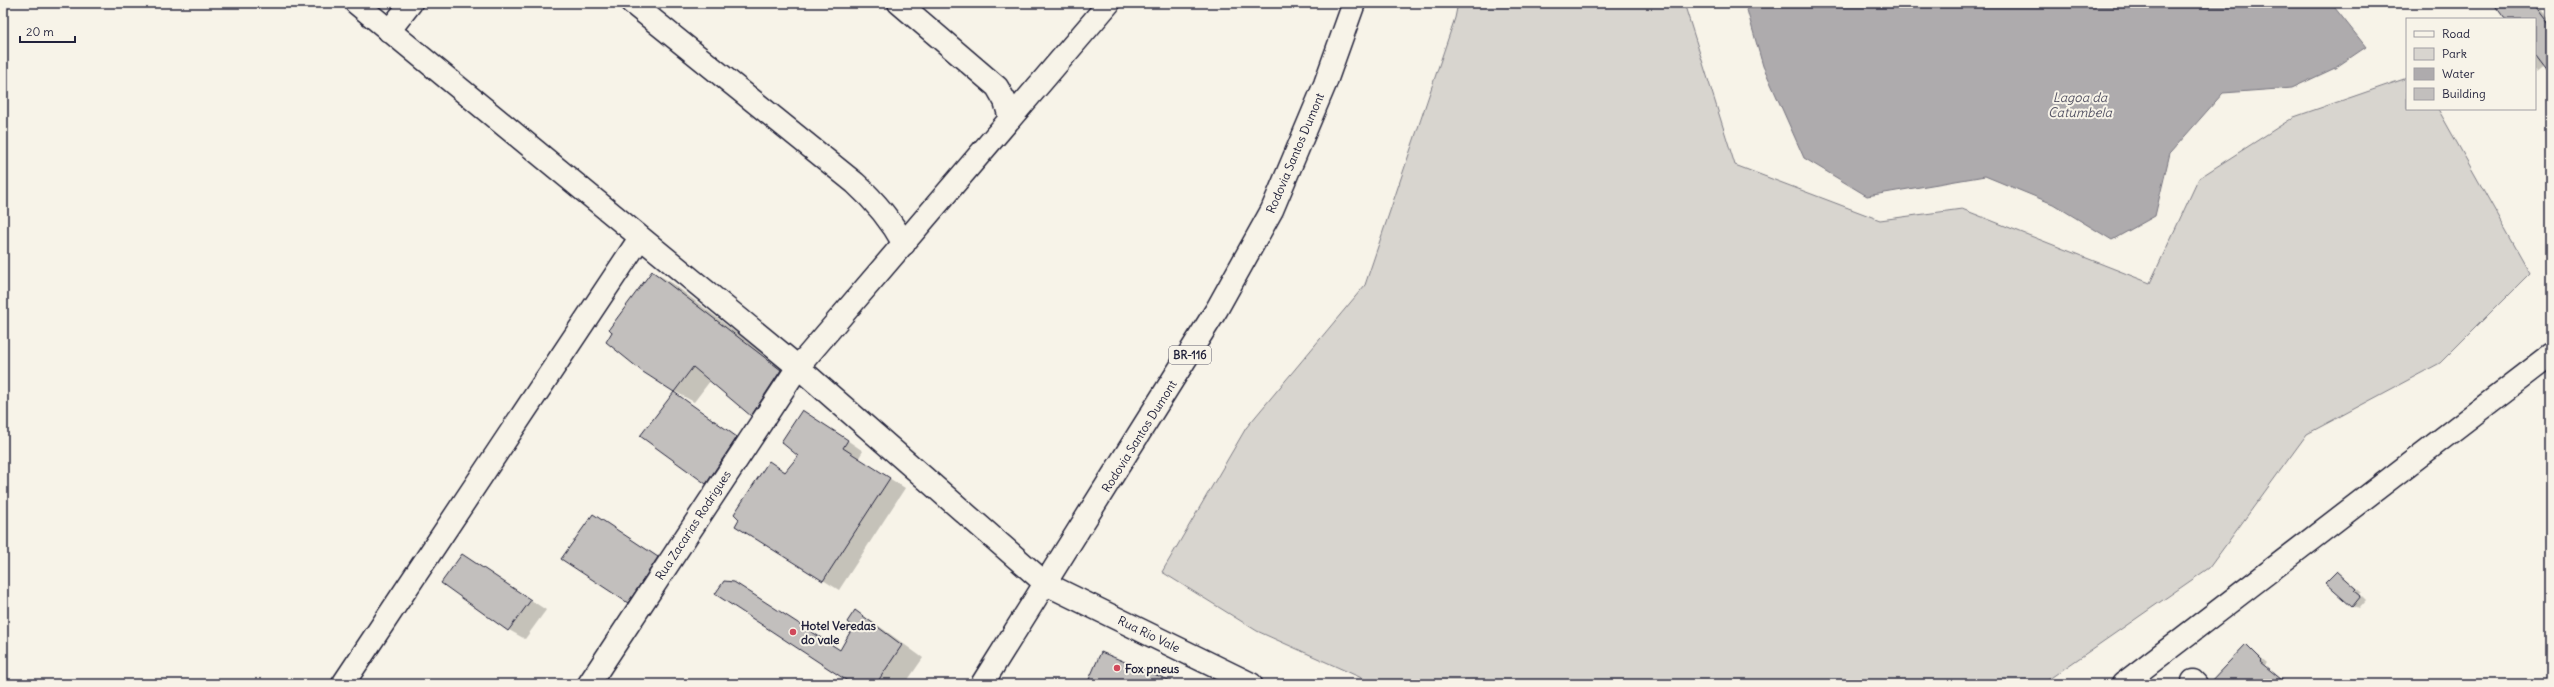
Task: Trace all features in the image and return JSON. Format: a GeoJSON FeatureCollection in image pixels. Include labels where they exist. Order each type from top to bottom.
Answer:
{"type":"FeatureCollection","features":[{"type":"Feature","properties":{"kind":"main road","name":"Rua Rio Vale"},"geometry":{"type":"LineString","coordinates":[[356,3],[798,367],[1046,584],[1251,684]]}},
{"type":"Feature","properties":{"kind":"main road"},"geometry":{"type":"LineString","coordinates":[[389,31],[411,3]]}},
{"type":"Feature","properties":{"kind":"main road"},"geometry":{"type":"LineString","coordinates":[[632,3],[855,183],[879,205],[892,222],[904,244]]}},
{"type":"Feature","properties":{"kind":"main road"},"geometry":{"type":"LineString","coordinates":[[899,3],[997,87],[1005,101],[1010,118]]}},
{"type":"Feature","properties":{"kind":"main road","name":"Rua Zacarias Rodrigues"},"geometry":{"type":"LineString","coordinates":[[589,684],[798,367],[1109,3]]}},
{"type":"Feature","properties":{"kind":"main road","name":"Rodovia Santos Dumont"},"geometry":{"type":"LineString","coordinates":[[982,684],[1218,310],[1272,210],[1325,84],[1354,3]]}},
{"type":"Feature","properties":{"kind":"main road"},"geometry":{"type":"LineString","coordinates":[[343,684],[640,238]]}},
{"type":"Feature","properties":{"kind":"main road"},"geometry":{"type":"LineString","coordinates":[[2123,684],[2551,355]]}},
{"type":"Feature","properties":{"kind":"green space"},"geometry":{"type":"Polygon","coordinates":[[[1458,3],[1684,3],[1735,165],[1880,220],[1962,209],[2150,283],[2199,178],[2294,117],[2406,78],[2406,110],[2439,110],[2530,273],[2440,363],[2307,434],[2209,568],[2042,684],[1375,684],[1257,631],[1162,572],[1246,428],[1365,285],[1455,18],[1458,3]]]}},
{"type":"Feature","properties":{"kind":"water","name":"Lagoa da Catumbela"},"geometry":{"type":"Polygon","coordinates":[[[1745,3],[2331,3],[2366,47],[2335,68],[2292,88],[2223,93],[2170,153],[2155,216],[2112,240],[2053,204],[1985,176],[1867,196],[1804,158],[1763,66],[1745,3]]]}},
{"type":"Feature","properties":{"kind":"building"},"geometry":{"type":"Polygon","coordinates":[[[2493,3],[2533,3],[2551,27],[2551,77],[2536,57],[2536,18],[2504,18],[2493,3]]]}},
{"type":"Feature","properties":{"kind":"building"},"geometry":{"type":"Polygon","coordinates":[[[652,271],[781,370],[751,416],[693,367],[674,392],[643,372],[606,342],[612,332],[609,329],[652,271]]]}},
{"type":"Feature","properties":{"kind":"building"},"geometry":{"type":"Polygon","coordinates":[[[674,392],[737,437],[706,484],[640,436],[674,392]]]}},
{"type":"Feature","properties":{"kind":"building"},"geometry":{"type":"Polygon","coordinates":[[[802,410],[848,440],[843,448],[890,478],[823,581],[735,526],[739,519],[734,514],[769,461],[785,472],[798,456],[781,442],[802,410]]]}},
{"type":"Feature","properties":{"kind":"building"},"geometry":{"type":"Polygon","coordinates":[[[593,514],[658,557],[628,603],[561,559],[593,514]]]}},
{"type":"Feature","properties":{"kind":"building"},"geometry":{"type":"Polygon","coordinates":[[[462,554],[531,600],[508,631],[441,583],[462,554]]]}},
{"type":"Feature","properties":{"kind":"building"},"geometry":{"type":"Polygon","coordinates":[[[2337,571],[2357,589],[2355,591],[2361,596],[2352,607],[2325,583],[2337,571]]]}},
{"type":"Feature","properties":{"kind":"building","name":"Hotel Veredas do vale"},"geometry":{"type":"Polygon","coordinates":[[[724,581],[734,582],[840,650],[853,627],[847,622],[855,610],[902,645],[876,684],[852,684],[715,594],[724,581]]]}},
{"type":"Feature","properties":{"kind":"building"},"geometry":{"type":"Polygon","coordinates":[[[2246,644],[2262,660],[2260,662],[2287,684],[2208,684],[2246,644]]]}},
{"type":"Feature","properties":{"kind":"building","name":"Fox pneus"},"geometry":{"type":"Polygon","coordinates":[[[1101,652],[1178,684],[1087,684],[1101,652]]]}},
{"type":"Feature","properties":{"kind":"place","name":"Hotel Veredas do vale"},"geometry":{"type":"Point","coordinates":[793,632]}},
{"type":"Feature","properties":{"kind":"place","name":"Fox pneus"},"geometry":{"type":"Point","coordinates":[1117,668]}}]}
